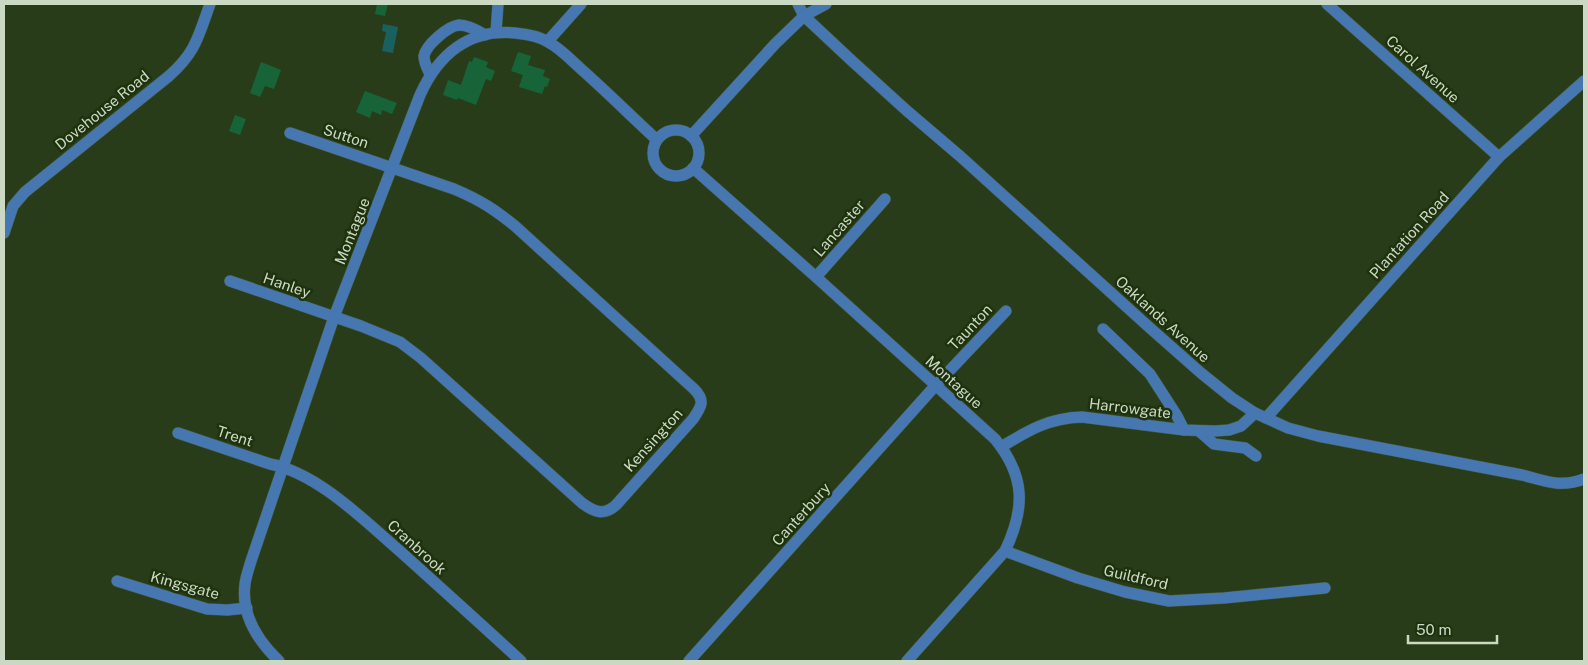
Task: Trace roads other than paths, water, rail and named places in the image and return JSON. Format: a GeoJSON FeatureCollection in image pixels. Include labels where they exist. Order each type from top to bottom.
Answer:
{"type":"FeatureCollection","features":[{"type":"Feature","properties":{"kind":"street","name":"Dovehouse Road"},"geometry":{"type":"LineString","coordinates":[[4,233],[13,206],[25,192],[168,76],[187,58],[196,43],[210,4]]}},
{"type":"Feature","properties":{"kind":"street"},"geometry":{"type":"LineString","coordinates":[[430,74],[425,65],[425,52],[439,36],[447,30],[460,25],[490,34],[498,4]]}},
{"type":"Feature","properties":{"kind":"street"},"geometry":{"type":"LineString","coordinates":[[548,41],[581,4]]}},
{"type":"Feature","properties":{"kind":"street"},"geometry":{"type":"LineString","coordinates":[[798,4],[804,16]]}},
{"type":"Feature","properties":{"kind":"street"},"geometry":{"type":"LineString","coordinates":[[691,136],[775,44],[804,16],[826,4]]}},
{"type":"Feature","properties":{"kind":"street","name":"Carol Avenue"},"geometry":{"type":"LineString","coordinates":[[1327,4],[1499,157]]}},
{"type":"Feature","properties":{"kind":"street","name":"Oaklands Avenue"},"geometry":{"type":"LineString","coordinates":[[804,16],[892,98],[975,169],[1150,328],[1232,398],[1261,416],[1288,428],[1318,436],[1550,482],[1569,484],[1584,479]]}},
{"type":"Feature","properties":{"kind":"street","name":"Montague"},"geometry":{"type":"LineString","coordinates":[[279,661],[259,640],[250,620],[245,585],[250,561],[334,317],[420,95],[430,74],[452,50],[472,38],[490,34],[526,34],[548,41],[656,139]]}},
{"type":"Feature","properties":{"kind":"street","name":"Plantation Road"},"geometry":{"type":"LineString","coordinates":[[1261,416],[1499,157],[1584,81]]}},
{"type":"Feature","properties":{"kind":"street"},"geometry":{"type":"LineString","coordinates":[[677,130],[684,132],[696,141],[699,155],[697,162],[687,173],[680,176],[672,176],[665,173],[658,169],[652,155],[656,139],[669,131],[677,130]]}},
{"type":"Feature","properties":{"kind":"street","name":"Sutton"},"geometry":{"type":"LineString","coordinates":[[290,133],[393,167]]}},
{"type":"Feature","properties":{"kind":"street","name":"Kensington"},"geometry":{"type":"LineString","coordinates":[[334,317],[400,342],[421,358],[582,503],[592,510],[599,512],[607,511],[616,505],[693,419],[702,404],[701,398],[694,389],[515,226],[496,211],[467,194],[393,167]]}},
{"type":"Feature","properties":{"kind":"street","name":"Montague"},"geometry":{"type":"LineString","coordinates":[[693,168],[995,439],[1010,460],[1017,478],[1020,506],[1013,534],[1005,551],[907,661]]}},
{"type":"Feature","properties":{"kind":"street","name":"Lancaster"},"geometry":{"type":"LineString","coordinates":[[816,277],[885,199]]}},
{"type":"Feature","properties":{"kind":"street","name":"Hanley"},"geometry":{"type":"LineString","coordinates":[[230,281],[334,317]]}},
{"type":"Feature","properties":{"kind":"street","name":"Taunton"},"geometry":{"type":"LineString","coordinates":[[935,386],[1006,311]]}},
{"type":"Feature","properties":{"kind":"street"},"geometry":{"type":"LineString","coordinates":[[1103,329],[1150,374],[1184,430]]}},
{"type":"Feature","properties":{"kind":"street","name":"Canterbury"},"geometry":{"type":"LineString","coordinates":[[689,661],[935,386]]}},
{"type":"Feature","properties":{"kind":"street","name":"Harrowgate"},"geometry":{"type":"LineString","coordinates":[[1001,446],[1056,419],[1070,417],[1184,430],[1215,431],[1235,429],[1261,416]]}},
{"type":"Feature","properties":{"kind":"street"},"geometry":{"type":"LineString","coordinates":[[1199,431],[1214,444],[1245,448],[1256,456]]}},
{"type":"Feature","properties":{"kind":"street","name":"Trent"},"geometry":{"type":"LineString","coordinates":[[178,433],[270,464],[283,466]]}},
{"type":"Feature","properties":{"kind":"street","name":"Cranbrook"},"geometry":{"type":"LineString","coordinates":[[283,466],[331,492],[346,504],[522,661]]}},
{"type":"Feature","properties":{"kind":"street","name":"Guildford"},"geometry":{"type":"LineString","coordinates":[[1005,551],[1078,578],[1125,592],[1169,601],[1224,598],[1325,588]]}},
{"type":"Feature","properties":{"kind":"street","name":"Kingsgate"},"geometry":{"type":"LineString","coordinates":[[117,581],[206,609],[247,608]]}},
{"type":"Feature","properties":{"kind":"water"},"geometry":{"type":"Polygon","coordinates":[[[383,24],[398,27],[393,53],[382,51],[386,32],[382,31],[383,24]]]}}]}
